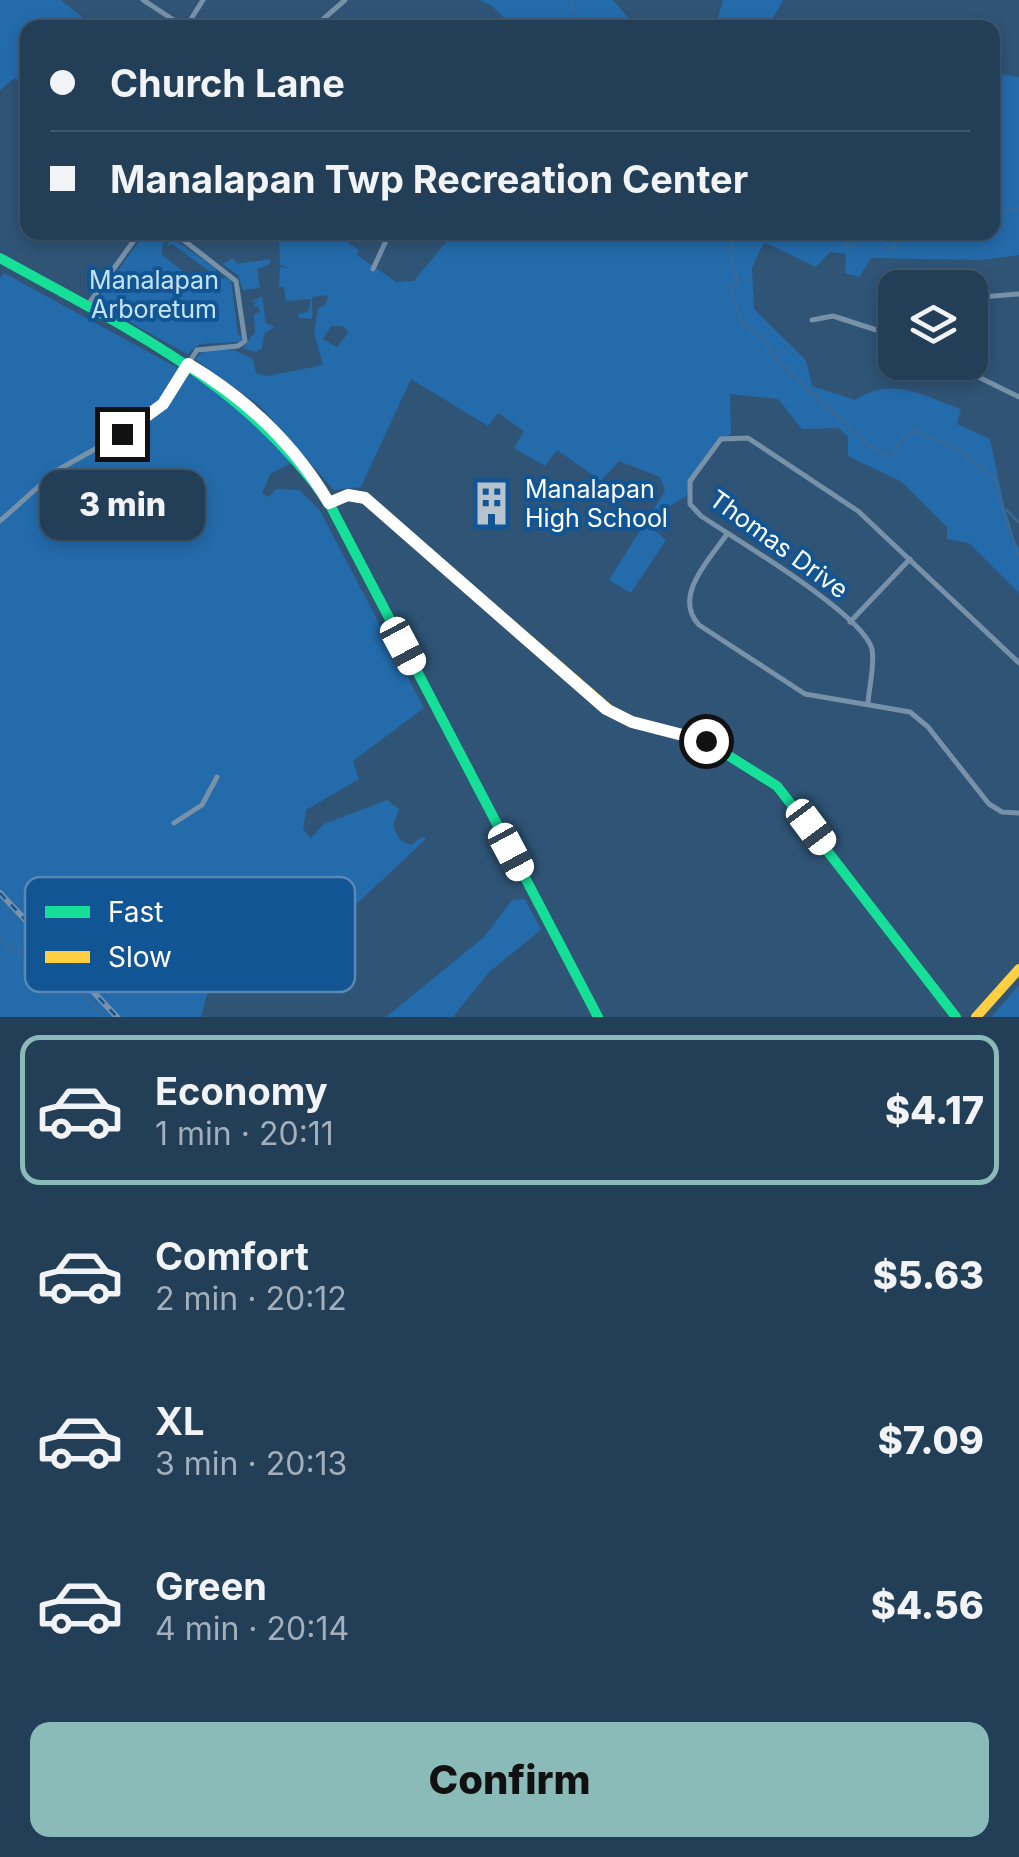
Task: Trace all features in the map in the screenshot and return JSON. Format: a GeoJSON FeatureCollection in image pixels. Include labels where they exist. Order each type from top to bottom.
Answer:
{"type":"FeatureCollection","features":[{"type":"Feature","properties":{"kind":"main road"},"geometry":{"type":"LineString","coordinates":[[0,258],[188,364],[234,393],[270,425],[329,503],[598,1017]]}},
{"type":"Feature","properties":{"kind":"main road"},"geometry":{"type":"LineString","coordinates":[[329,503],[358,495],[606,709],[632,722],[702,739],[776,786],[956,1017]]}},
{"type":"Feature","properties":{"kind":"main road"},"geometry":{"type":"LineString","coordinates":[[976,1017],[1019,970]]}},
{"type":"Feature","properties":{"kind":"street"},"geometry":{"type":"LineString","coordinates":[[142,0],[174,20]]}},
{"type":"Feature","properties":{"kind":"street"},"geometry":{"type":"LineString","coordinates":[[323,20],[345,0]]}},
{"type":"Feature","properties":{"kind":"street"},"geometry":{"type":"LineString","coordinates":[[87,306],[134,240]]}},
{"type":"Feature","properties":{"kind":"street"},"geometry":{"type":"LineString","coordinates":[[0,521],[56,472],[144,420],[167,400],[200,348],[238,346],[247,336],[236,281],[183,240]]}},
{"type":"Feature","properties":{"kind":"street"},"geometry":{"type":"LineString","coordinates":[[372,269],[386,240]]}},
{"type":"Feature","properties":{"kind":"street"},"geometry":{"type":"LineString","coordinates":[[988,297],[1019,294]]}},
{"type":"Feature","properties":{"kind":"street"},"geometry":{"type":"LineString","coordinates":[[812,320],[833,316],[878,331]]}},
{"type":"Feature","properties":{"kind":"street"},"geometry":{"type":"LineString","coordinates":[[985,380],[1019,397]]}},
{"type":"Feature","properties":{"kind":"street","name":"Thomas Drive"},"geometry":{"type":"LineString","coordinates":[[868,703],[871,646],[850,622],[823,597],[693,508],[688,488],[714,445],[738,435],[858,511],[1019,663]]}},
{"type":"Feature","properties":{"kind":"street"},"geometry":{"type":"LineString","coordinates":[[727,534],[690,591],[688,606],[695,620],[805,694],[900,708],[920,719],[989,804],[1002,812],[1019,813]]}},
{"type":"Feature","properties":{"kind":"street"},"geometry":{"type":"LineString","coordinates":[[850,622],[910,558]]}},
{"type":"Feature","properties":{"kind":"street"},"geometry":{"type":"LineString","coordinates":[[174,823],[202,805],[217,777]]}},
{"type":"Feature","properties":{"kind":"green space"},"geometry":{"type":"Polygon","coordinates":[[[0,0],[61,0],[85,20],[20,20],[20,81],[15,78],[0,90],[0,0]]]}},
{"type":"Feature","properties":{"kind":"green space"},"geometry":{"type":"Polygon","coordinates":[[[479,0],[613,0],[630,20],[506,20],[491,5],[479,0]]]}},
{"type":"Feature","properties":{"kind":"green space"},"geometry":{"type":"Polygon","coordinates":[[[723,0],[783,0],[772,20],[717,20],[723,0]]]}},
{"type":"Feature","properties":{"kind":"green space"},"geometry":{"type":"Polygon","coordinates":[[[1000,74],[1019,77],[1019,255],[981,260],[871,258],[859,277],[845,273],[846,254],[830,252],[816,267],[764,242],[752,268],[754,309],[806,360],[812,386],[855,400],[882,389],[907,390],[961,409],[957,424],[990,439],[1011,538],[1019,548],[1019,593],[969,543],[947,539],[947,527],[902,482],[848,456],[848,436],[838,428],[802,429],[778,399],[730,394],[731,434],[714,445],[685,497],[655,515],[654,530],[666,540],[631,593],[609,580],[665,491],[660,477],[619,461],[601,481],[557,450],[545,466],[514,448],[524,431],[498,413],[488,426],[411,379],[361,487],[334,490],[260,406],[195,359],[205,350],[234,350],[253,359],[256,373],[267,376],[323,365],[314,333],[318,309],[326,304],[328,295],[312,297],[312,319],[299,318],[298,314],[308,312],[311,299],[286,301],[284,287],[279,287],[280,267],[290,268],[280,265],[279,240],[344,240],[359,250],[357,255],[396,282],[414,281],[446,242],[1000,240],[1000,74]],[[331,326],[323,339],[337,347],[349,332],[342,326],[331,326]]]}},
{"type":"Feature","properties":{"kind":"green space","name":"Manalapan Arboretum"},"geometry":{"type":"Polygon","coordinates":[[[140,240],[163,240],[162,255],[192,277],[208,283],[225,277],[231,280],[238,335],[243,335],[240,342],[200,344],[187,354],[103,307],[99,297],[140,240]]]}},
{"type":"Feature","properties":{"kind":"green space"},"geometry":{"type":"Polygon","coordinates":[[[170,240],[175,240],[216,269],[216,277],[210,277],[212,273],[172,244],[167,246],[170,240]]]}},
{"type":"Feature","properties":{"kind":"green space"},"geometry":{"type":"Polygon","coordinates":[[[233,258],[237,264],[270,259],[270,264],[257,269],[260,288],[243,290],[238,275],[223,264],[233,258]]]}},
{"type":"Feature","properties":{"kind":"green space"},"geometry":{"type":"Polygon","coordinates":[[[4,273],[216,389],[269,433],[292,463],[270,474],[262,494],[269,497],[276,489],[299,490],[319,509],[424,708],[353,761],[359,779],[306,810],[303,829],[311,838],[324,824],[387,800],[399,809],[393,826],[400,840],[411,845],[422,837],[426,839],[355,905],[355,877],[25,877],[25,992],[208,992],[201,1017],[0,1017],[0,278],[4,273]]]}},
{"type":"Feature","properties":{"kind":"green space"},"geometry":{"type":"Polygon","coordinates":[[[262,296],[266,323],[275,327],[264,334],[262,348],[256,352],[243,348],[255,332],[254,314],[260,312],[258,306],[253,307],[257,299],[252,301],[262,296]]]}},
{"type":"Feature","properties":{"kind":"green space"},"geometry":{"type":"Polygon","coordinates":[[[525,899],[541,930],[489,972],[453,1017],[386,1017],[484,937],[512,900],[525,899]]]}},
{"type":"Feature","properties":{"kind":"green space"},"geometry":{"type":"Polygon","coordinates":[[[1019,985],[1019,1017],[991,1017],[1019,985]]]}},
{"type":"Feature","properties":{"kind":"waterway"},"geometry":{"type":"LineString","coordinates":[[570,0],[578,20]]}},
{"type":"Feature","properties":{"kind":"waterway"},"geometry":{"type":"LineString","coordinates":[[1000,212],[1019,208]]}},
{"type":"Feature","properties":{"kind":"waterway"},"geometry":{"type":"LineString","coordinates":[[733,240],[730,254],[738,282],[731,289],[741,321],[869,446],[892,457],[901,439],[915,431],[954,447],[993,476],[1019,557]]}},
{"type":"Feature","properties":{"kind":"waterway"},"geometry":{"type":"LineString","coordinates":[[844,240],[853,247],[864,240]]}},
{"type":"Feature","properties":{"kind":"waterway"},"geometry":{"type":"LineString","coordinates":[[883,240],[891,250],[899,240]]}},
{"type":"Feature","properties":{"kind":"waterway"},"geometry":{"type":"LineString","coordinates":[[1007,510],[1019,523]]}},
{"type":"Feature","properties":{"kind":"waterway"},"geometry":{"type":"LineString","coordinates":[[0,938],[25,954]]}},
{"type":"Feature","properties":{"kind":"waterway"},"geometry":{"type":"LineString","coordinates":[[80,992],[104,1017]]}},
{"type":"Feature","properties":{"kind":"railway"},"geometry":{"type":"LineString","coordinates":[[0,893],[25,919]]}},
{"type":"Feature","properties":{"kind":"railway"},"geometry":{"type":"LineString","coordinates":[[93,992],[117,1017]]}},
{"type":"Feature","properties":{"kind":"traffic: fast"},"geometry":{"type":"LineString","coordinates":[[0,258],[138,334],[220,390],[295,460],[329,503],[598,1017]]}},
{"type":"Feature","properties":{"kind":"traffic: fast"},"geometry":{"type":"LineString","coordinates":[[612,712],[632,722],[702,739],[777,786],[956,1017]]}},
{"type":"Feature","properties":{"kind":"traffic: slow"},"geometry":{"type":"LineString","coordinates":[[329,503],[348,495],[365,498],[612,712]]}},
{"type":"Feature","properties":{"kind":"traffic: slow"},"geometry":{"type":"LineString","coordinates":[[976,1017],[1019,969]]}},
{"type":"Feature","properties":{"kind":"place","name":"Manalapan High School"},"geometry":{"type":"Point","coordinates":[492,503]}},
{"type":"Feature","properties":{"kind":"route"},"geometry":{"type":"LineString","coordinates":[[122,434],[163,404],[188,364],[234,393],[270,425],[298,457],[329,503],[348,495],[365,498],[606,709],[632,722],[706,741]]}}]}
